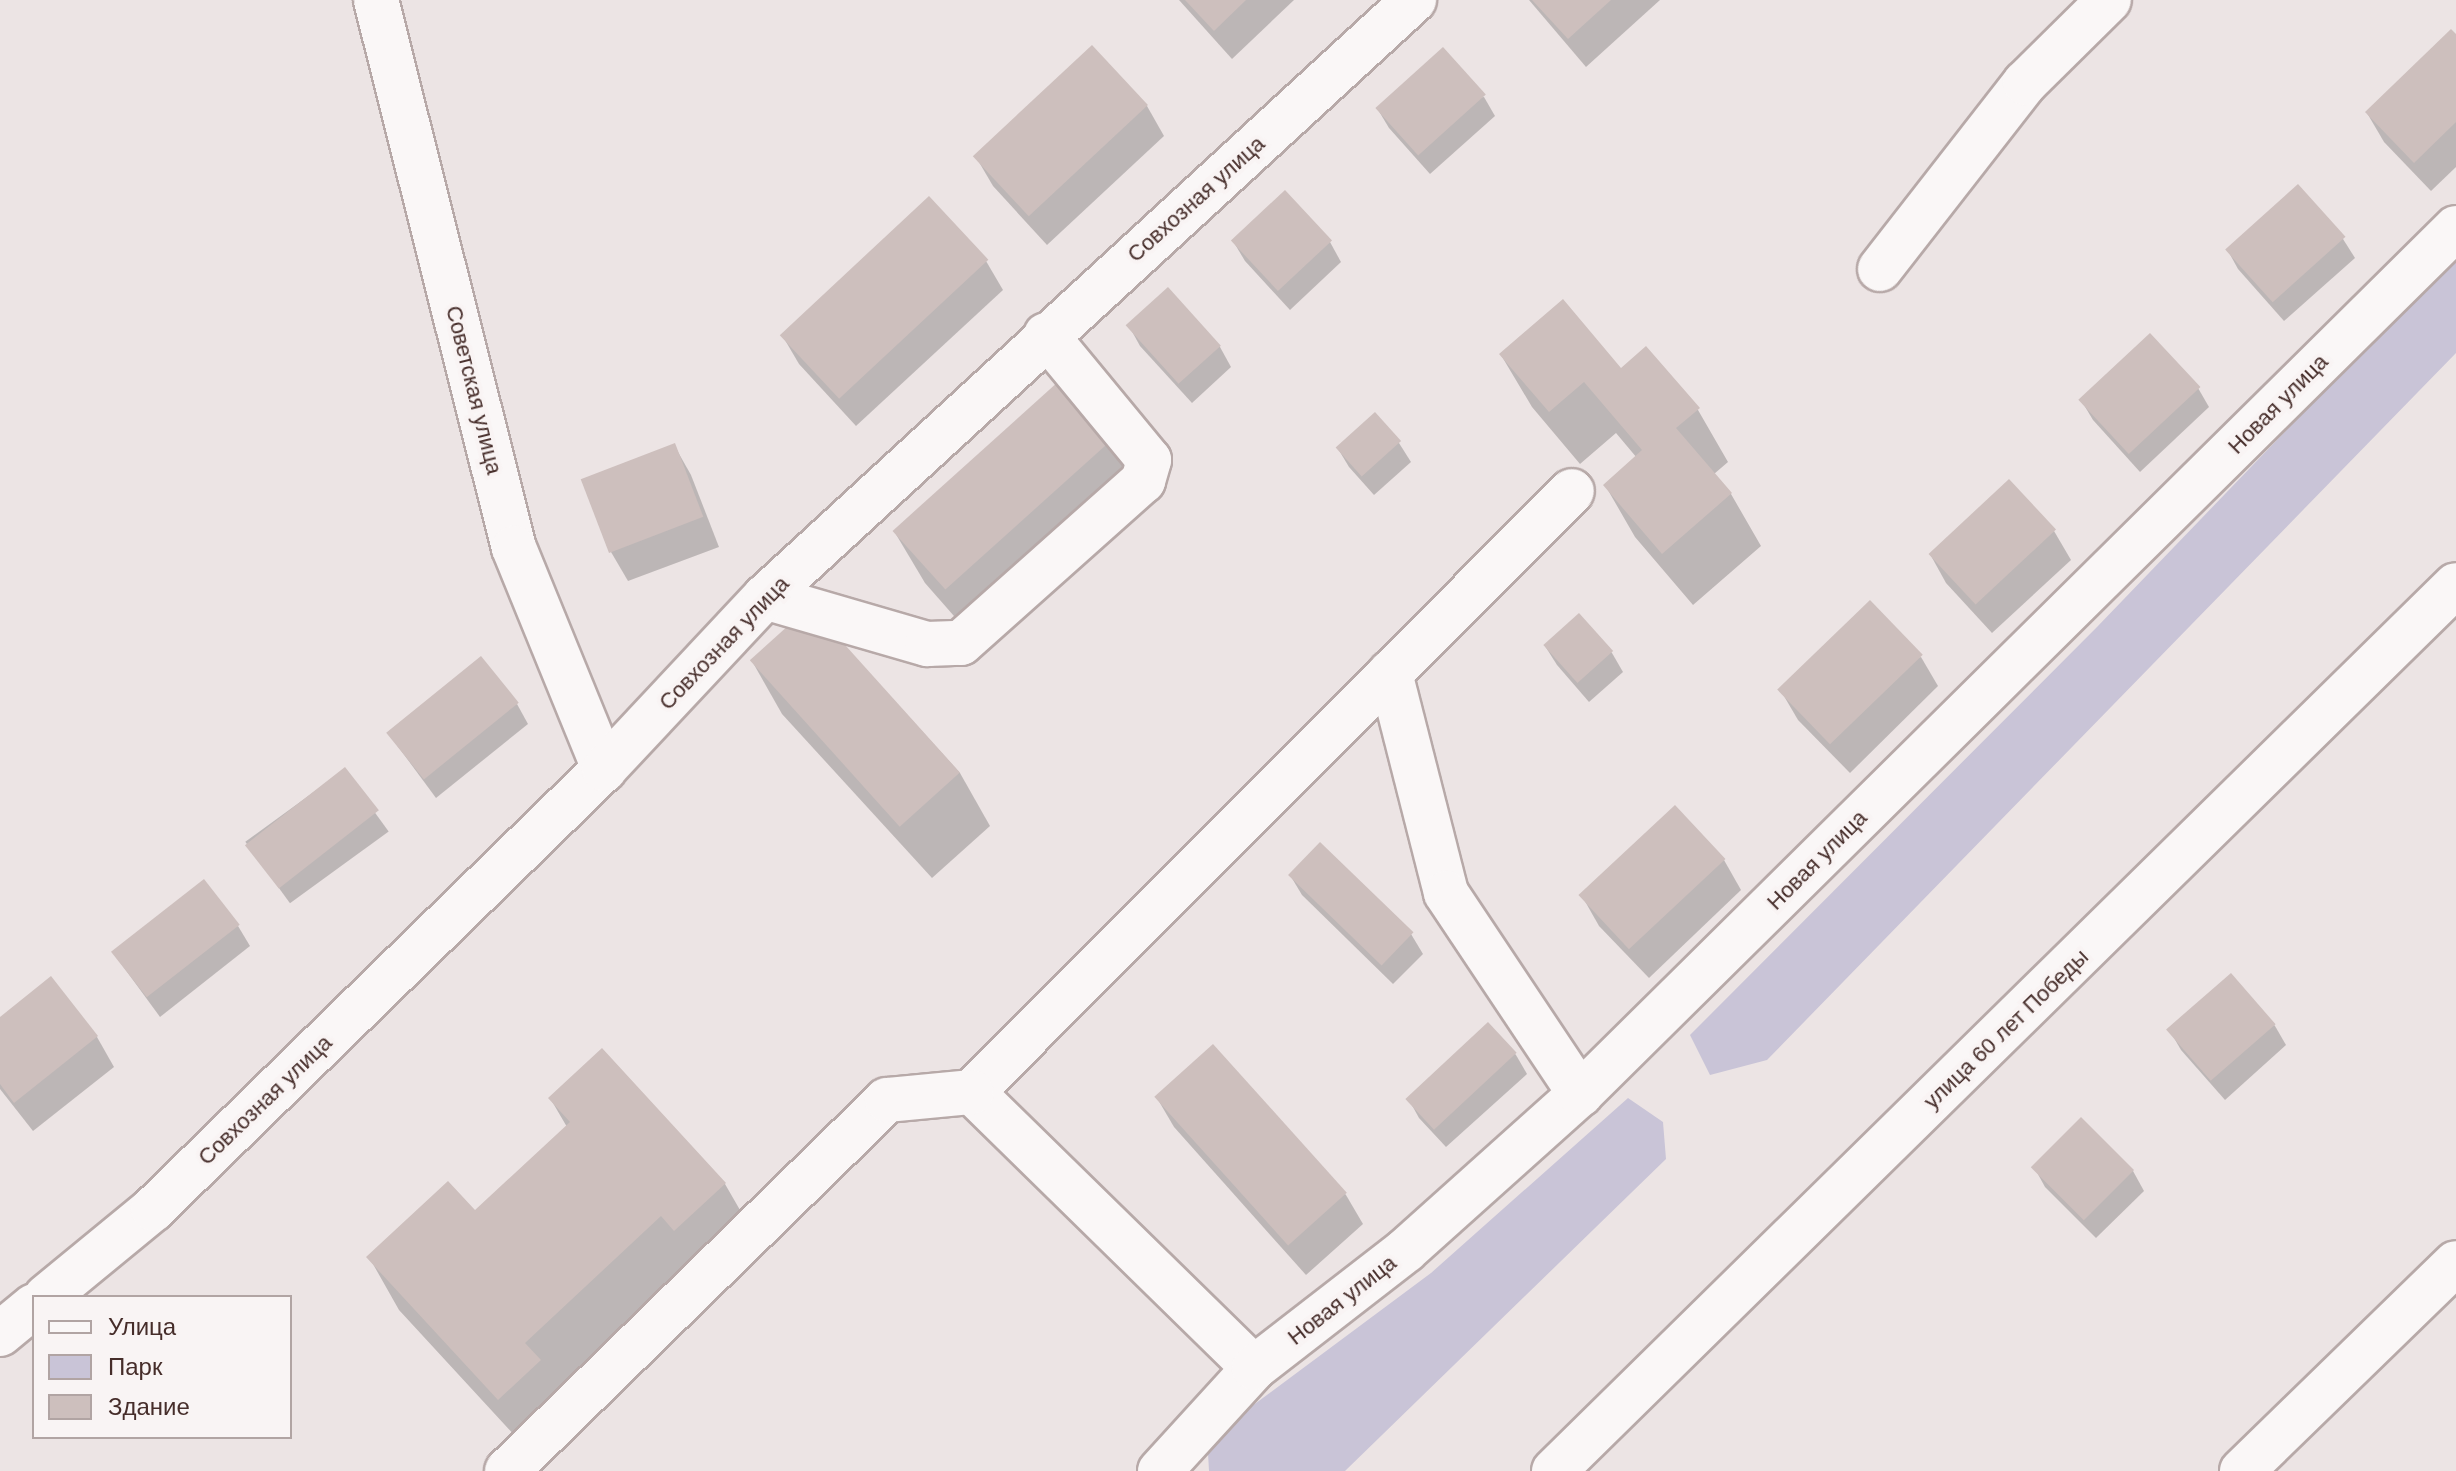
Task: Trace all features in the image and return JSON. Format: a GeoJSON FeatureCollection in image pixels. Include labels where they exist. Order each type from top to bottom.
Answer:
{"type":"FeatureCollection","features":[{"type":"Feature","properties":{"kind":"street","name":"Советская улица"},"geometry":{"type":"LineString","coordinates":[[376,0],[514,548],[604,769]]}},
{"type":"Feature","properties":{"kind":"street","name":"Совхозная улица"},"geometry":{"type":"LineString","coordinates":[[48,1295],[153,1209],[604,769],[765,597],[1046,335],[1414,0]]}},
{"type":"Feature","properties":{"kind":"street"},"geometry":{"type":"LineString","coordinates":[[1880,269],[2025,83],[2109,0]]}},
{"type":"Feature","properties":{"kind":"street","name":"Новая улица"},"geometry":{"type":"LineString","coordinates":[[1160,1471],[1254,1368],[1406,1250],[1580,1094],[2456,228]]}},
{"type":"Feature","properties":{"kind":"street"},"geometry":{"type":"LineString","coordinates":[[765,597],[927,644],[961,643],[1143,481],[1149,460],[1046,335]]}},
{"type":"Feature","properties":{"kind":"street"},"geometry":{"type":"LineString","coordinates":[[507,1471],[887,1100],[972,1092],[1572,491]]}},
{"type":"Feature","properties":{"kind":"street","name":"улица 60 лет Победы"},"geometry":{"type":"LineString","coordinates":[[1554,1471],[2456,585]]}},
{"type":"Feature","properties":{"kind":"street"},"geometry":{"type":"LineString","coordinates":[[1390,673],[1446,893],[1580,1094]]}},
{"type":"Feature","properties":{"kind":"street"},"geometry":{"type":"LineString","coordinates":[[972,1092],[1254,1368]]}},
{"type":"Feature","properties":{"kind":"street"},"geometry":{"type":"LineString","coordinates":[[2242,1471],[2456,1263]]}},
{"type":"Feature","properties":{"kind":"street"},"geometry":{"type":"LineString","coordinates":[[0,1334],[32,1308]]}},
{"type":"Feature","properties":{"kind":"green space"},"geometry":{"type":"Polygon","coordinates":[[[2456,254],[2456,353],[1767,1060],[1710,1075],[1690,1035],[2097,627],[2456,254]]]}},
{"type":"Feature","properties":{"kind":"green space"},"geometry":{"type":"Polygon","coordinates":[[[1628,1098],[1663,1122],[1666,1159],[1345,1471],[1209,1471],[1208,1453],[1252,1406],[1431,1273],[1628,1098]]]}},
{"type":"Feature","properties":{"kind":"building"},"geometry":{"type":"Polygon","coordinates":[[[1185,0],[1246,0],[1214,31],[1185,0]]]}},
{"type":"Feature","properties":{"kind":"building"},"geometry":{"type":"Polygon","coordinates":[[[1532,0],[1611,0],[1568,39],[1532,0]]]}},
{"type":"Feature","properties":{"kind":"building"},"geometry":{"type":"Polygon","coordinates":[[[2451,29],[2456,34],[2456,122],[2414,163],[2365,112],[2451,29]]]}},
{"type":"Feature","properties":{"kind":"building"},"geometry":{"type":"Polygon","coordinates":[[[1092,45],[1148,105],[1029,216],[973,156],[1092,45]]]}},
{"type":"Feature","properties":{"kind":"building"},"geometry":{"type":"Polygon","coordinates":[[[1443,47],[1486,95],[1418,155],[1375,108],[1443,47]]]}},
{"type":"Feature","properties":{"kind":"building"},"geometry":{"type":"Polygon","coordinates":[[[2298,184],[2346,237],[2273,302],[2225,250],[2298,184]]]}},
{"type":"Feature","properties":{"kind":"building"},"geometry":{"type":"Polygon","coordinates":[[[1285,190],[1332,240],[1278,291],[1231,240],[1285,190]]]}},
{"type":"Feature","properties":{"kind":"building"},"geometry":{"type":"Polygon","coordinates":[[[929,196],[988,260],[839,399],[780,335],[929,196]]]}},
{"type":"Feature","properties":{"kind":"building"},"geometry":{"type":"Polygon","coordinates":[[[1168,287],[1221,346],[1179,384],[1126,325],[1168,287]]]}},
{"type":"Feature","properties":{"kind":"building"},"geometry":{"type":"Polygon","coordinates":[[[1563,299],[1621,368],[1646,346],[1700,408],[1676,428],[1732,493],[1662,554],[1603,485],[1642,450],[1584,382],[1549,412],[1499,354],[1563,299]]]}},
{"type":"Feature","properties":{"kind":"building"},"geometry":{"type":"Polygon","coordinates":[[[2150,333],[2200,387],[2129,454],[2078,400],[2150,333]]]}},
{"type":"Feature","properties":{"kind":"building"},"geometry":{"type":"Polygon","coordinates":[[[1059,381],[1112,440],[945,590],[893,531],[1059,381]]]}},
{"type":"Feature","properties":{"kind":"building"},"geometry":{"type":"Polygon","coordinates":[[[1375,412],[1401,441],[1362,476],[1336,447],[1375,412]]]}},
{"type":"Feature","properties":{"kind":"building"},"geometry":{"type":"Polygon","coordinates":[[[675,443],[703,517],[609,553],[581,479],[675,443]]]}},
{"type":"Feature","properties":{"kind":"building"},"geometry":{"type":"Polygon","coordinates":[[[2009,479],[2056,529],[1976,604],[1929,554],[2009,479]]]}},
{"type":"Feature","properties":{"kind":"building"},"geometry":{"type":"Polygon","coordinates":[[[1870,600],[1923,655],[1830,744],[1777,690],[1870,600]]]}},
{"type":"Feature","properties":{"kind":"building"},"geometry":{"type":"Polygon","coordinates":[[[810,606],[960,772],[900,827],[750,660],[810,606]]]}},
{"type":"Feature","properties":{"kind":"building"},"geometry":{"type":"Polygon","coordinates":[[[1579,613],[1613,651],[1577,683],[1543,645],[1579,613]]]}},
{"type":"Feature","properties":{"kind":"building"},"geometry":{"type":"Polygon","coordinates":[[[481,656],[519,703],[424,779],[386,733],[481,656]]]}},
{"type":"Feature","properties":{"kind":"building"},"geometry":{"type":"Polygon","coordinates":[[[345,767],[379,810],[279,889],[245,845],[345,767]]]}},
{"type":"Feature","properties":{"kind":"building"},"geometry":{"type":"Polygon","coordinates":[[[1675,805],[1725,859],[1629,949],[1578,895],[1675,805]]]}},
{"type":"Feature","properties":{"kind":"building"},"geometry":{"type":"Polygon","coordinates":[[[1320,842],[1414,932],[1382,965],[1288,875],[1320,842]]]}},
{"type":"Feature","properties":{"kind":"building"},"geometry":{"type":"Polygon","coordinates":[[[204,879],[240,925],[147,997],[111,952],[204,879]]]}},
{"type":"Feature","properties":{"kind":"building"},"geometry":{"type":"Polygon","coordinates":[[[2231,973],[2276,1024],[2211,1081],[2166,1029],[2231,973]]]}},
{"type":"Feature","properties":{"kind":"building"},"geometry":{"type":"Polygon","coordinates":[[[51,976],[98,1036],[14,1103],[0,1084],[0,1017],[51,976]]]}},
{"type":"Feature","properties":{"kind":"building"},"geometry":{"type":"Polygon","coordinates":[[[1488,1022],[1517,1053],[1434,1130],[1405,1099],[1488,1022]]]}},
{"type":"Feature","properties":{"kind":"building"},"geometry":{"type":"Polygon","coordinates":[[[1213,1044],[1347,1193],[1288,1245],[1154,1097],[1213,1044]]]}},
{"type":"Feature","properties":{"kind":"building"},"geometry":{"type":"Polygon","coordinates":[[[602,1048],[726,1183],[674,1231],[661,1216],[525,1343],[541,1360],[498,1400],[366,1257],[448,1181],[475,1210],[570,1122],[548,1098],[602,1048]]]}},
{"type":"Feature","properties":{"kind":"building"},"geometry":{"type":"Polygon","coordinates":[[[2081,1117],[2134,1170],[2084,1220],[2031,1167],[2081,1117]]]}}]}
